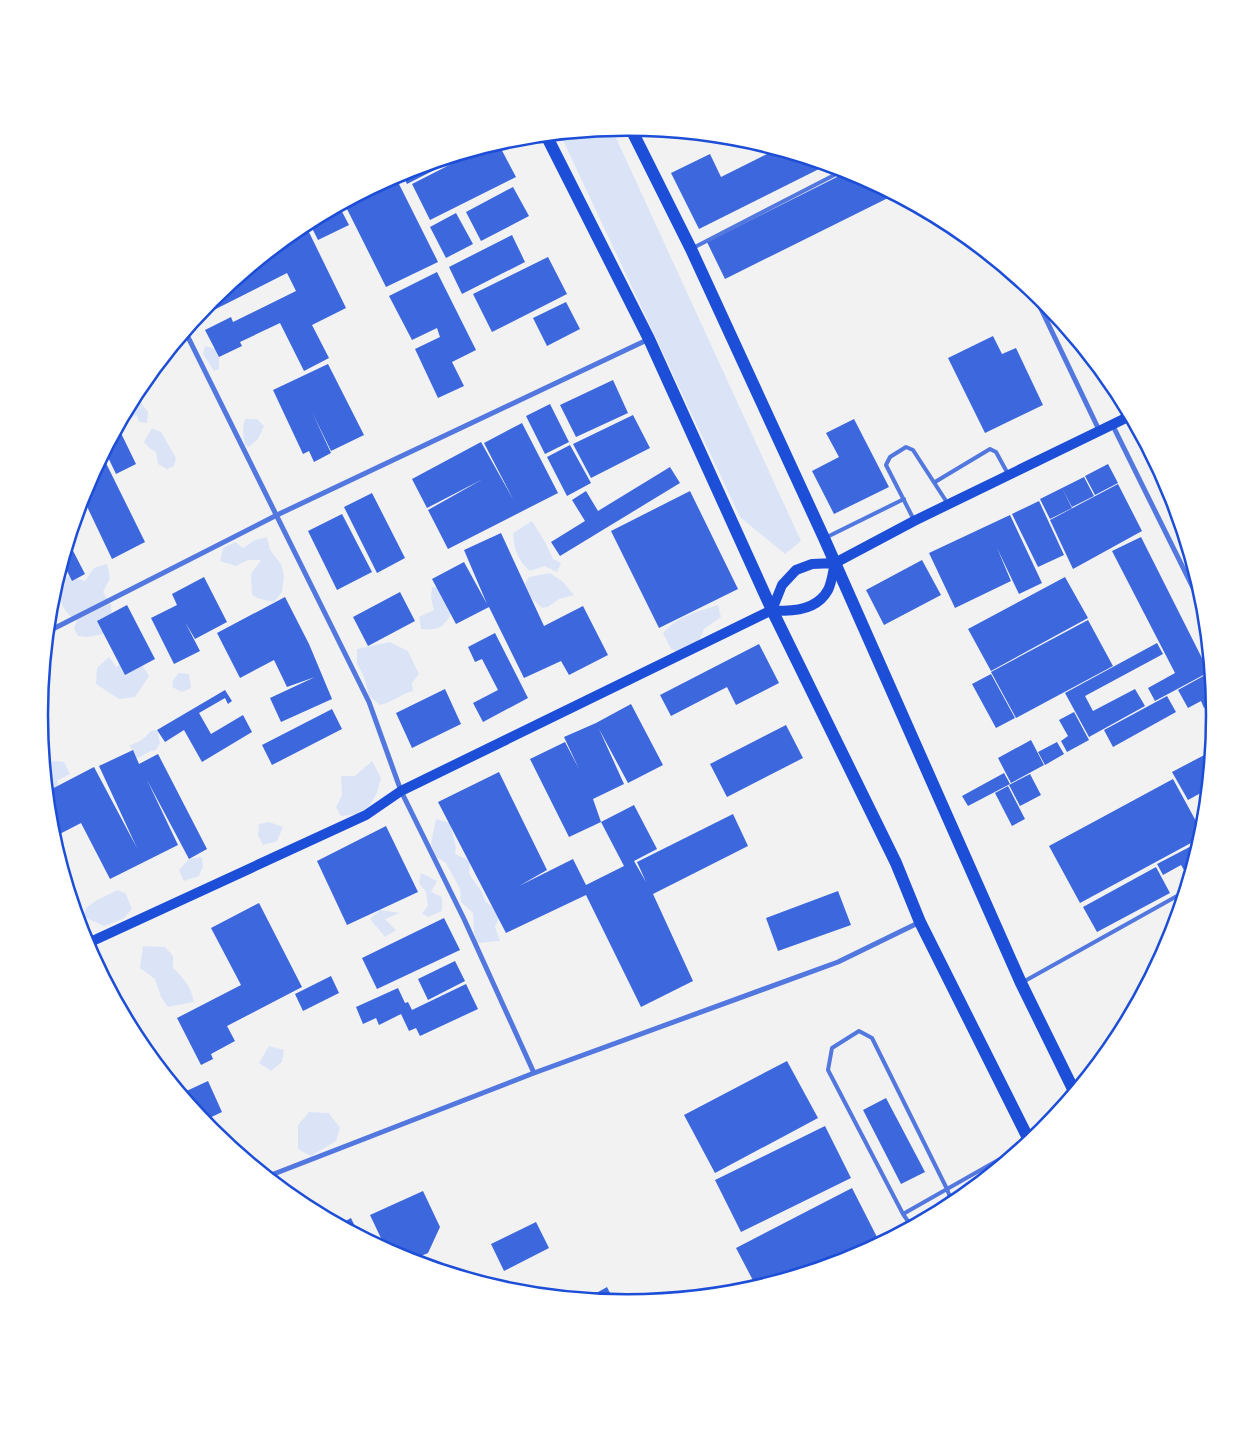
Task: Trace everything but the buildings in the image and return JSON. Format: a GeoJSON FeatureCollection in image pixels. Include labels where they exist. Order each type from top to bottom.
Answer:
{"type":"FeatureCollection","features":[{"type":"Feature","properties":{"kind":"main road"},"geometry":{"type":"LineString","coordinates":[[634,136],[691,249],[824,538],[1021,983],[1072,1086]]}},
{"type":"Feature","properties":{"kind":"main road"},"geometry":{"type":"LineString","coordinates":[[549,141],[648,339],[772,610],[896,864],[920,922],[1026,1135]]}},
{"type":"Feature","properties":{"kind":"main road"},"geometry":{"type":"LineString","coordinates":[[772,610],[782,584],[796,570],[812,564],[835,563],[1008,474],[1124,419]]}},
{"type":"Feature","properties":{"kind":"main road"},"geometry":{"type":"LineString","coordinates":[[94,941],[366,815],[401,791],[772,610],[789,612],[805,608],[820,600],[828,589],[835,563]]}},
{"type":"Feature","properties":{"kind":"street"},"geometry":{"type":"LineString","coordinates":[[1042,312],[1099,430]]}},
{"type":"Feature","properties":{"kind":"street"},"geometry":{"type":"LineString","coordinates":[[188,337],[369,702],[401,791],[464,919],[534,1073]]}},
{"type":"Feature","properties":{"kind":"street"},"geometry":{"type":"LineString","coordinates":[[54,628],[277,515],[648,339]]}},
{"type":"Feature","properties":{"kind":"street"},"geometry":{"type":"LineString","coordinates":[[1112,424],[1191,583]]}},
{"type":"Feature","properties":{"kind":"street"},"geometry":{"type":"LineString","coordinates":[[272,1174],[534,1073],[838,962],[920,922]]}},
{"type":"Feature","properties":{"kind":"lane"},"geometry":{"type":"LineString","coordinates":[[691,249],[835,175]]}},
{"type":"Feature","properties":{"kind":"lane"},"geometry":{"type":"LineString","coordinates":[[914,521],[886,465],[890,457],[906,447],[913,450],[948,504]]}},
{"type":"Feature","properties":{"kind":"lane"},"geometry":{"type":"LineString","coordinates":[[935,482],[990,449],[996,452],[1008,474]]}},
{"type":"Feature","properties":{"kind":"lane"},"geometry":{"type":"LineString","coordinates":[[824,538],[904,499]]}},
{"type":"Feature","properties":{"kind":"lane"},"geometry":{"type":"LineString","coordinates":[[1021,983],[1178,895]]}},
{"type":"Feature","properties":{"kind":"lane"},"geometry":{"type":"LineString","coordinates":[[908,1222],[828,1070],[832,1048],[859,1031],[872,1038],[950,1196]]}},
{"type":"Feature","properties":{"kind":"lane"},"geometry":{"type":"LineString","coordinates":[[903,1214],[997,1161]]}},
{"type":"Feature","properties":{"kind":"shaded area"},"geometry":{"type":"Polygon","coordinates":[[[615,136],[801,541],[785,554],[740,517],[563,140],[615,136]]]}},
{"type":"Feature","properties":{"kind":"shaded area"},"geometry":{"type":"Polygon","coordinates":[[[205,346],[219,350],[219,369],[214,371],[203,354],[205,346]]]}},
{"type":"Feature","properties":{"kind":"shaded area"},"geometry":{"type":"Polygon","coordinates":[[[140,402],[148,412],[147,423],[139,422],[137,415],[130,419],[140,402]]]}},
{"type":"Feature","properties":{"kind":"shaded area"},"geometry":{"type":"Polygon","coordinates":[[[245,419],[257,419],[264,426],[258,439],[249,447],[245,445],[244,438],[245,419]]]}},
{"type":"Feature","properties":{"kind":"shaded area"},"geometry":{"type":"Polygon","coordinates":[[[152,428],[161,432],[176,458],[174,466],[167,469],[158,464],[156,452],[144,442],[152,428]]]}},
{"type":"Feature","properties":{"kind":"shaded area"},"geometry":{"type":"Polygon","coordinates":[[[532,521],[553,559],[561,563],[557,572],[545,566],[530,571],[519,558],[515,549],[513,533],[532,521]]]}},
{"type":"Feature","properties":{"kind":"shaded area"},"geometry":{"type":"Polygon","coordinates":[[[267,537],[270,550],[281,564],[284,575],[282,592],[274,602],[252,595],[251,574],[261,560],[248,560],[236,566],[220,561],[223,548],[235,542],[243,548],[255,540],[267,537]]]}},
{"type":"Feature","properties":{"kind":"shaded area"},"geometry":{"type":"Polygon","coordinates":[[[107,564],[110,578],[103,592],[111,605],[113,632],[88,637],[78,636],[74,628],[77,621],[69,615],[60,599],[64,580],[68,576],[85,581],[94,568],[107,564]]]}},
{"type":"Feature","properties":{"kind":"shaded area"},"geometry":{"type":"Polygon","coordinates":[[[550,573],[562,581],[574,595],[559,599],[548,607],[542,608],[530,597],[525,584],[529,577],[550,573]]]}},
{"type":"Feature","properties":{"kind":"shaded area"},"geometry":{"type":"Polygon","coordinates":[[[432,587],[445,589],[454,607],[442,626],[434,629],[421,629],[419,617],[434,610],[431,598],[432,587]]]}},
{"type":"Feature","properties":{"kind":"shaded area"},"geometry":{"type":"Polygon","coordinates":[[[718,605],[721,617],[704,629],[701,637],[694,645],[677,652],[671,649],[663,633],[669,627],[682,618],[718,605]]]}},
{"type":"Feature","properties":{"kind":"shaded area"},"geometry":{"type":"Polygon","coordinates":[[[390,642],[408,651],[419,674],[412,683],[413,691],[380,705],[369,696],[364,677],[357,663],[357,649],[390,642]]]}},
{"type":"Feature","properties":{"kind":"shaded area"},"geometry":{"type":"Polygon","coordinates":[[[109,657],[116,667],[124,661],[141,663],[149,676],[135,697],[119,699],[96,684],[97,668],[109,657]]]}},
{"type":"Feature","properties":{"kind":"shaded area"},"geometry":{"type":"Polygon","coordinates":[[[179,673],[189,674],[191,688],[182,692],[172,687],[173,680],[179,673]]]}},
{"type":"Feature","properties":{"kind":"shaded area"},"geometry":{"type":"Polygon","coordinates":[[[157,730],[160,743],[156,750],[132,760],[133,750],[129,746],[142,740],[151,731],[157,730]]]}},
{"type":"Feature","properties":{"kind":"shaded area"},"geometry":{"type":"Polygon","coordinates":[[[50,761],[64,762],[70,774],[58,780],[58,796],[53,799],[50,761]]]}},
{"type":"Feature","properties":{"kind":"shaded area"},"geometry":{"type":"Polygon","coordinates":[[[372,761],[381,778],[377,793],[365,813],[341,816],[336,807],[342,795],[341,776],[355,776],[372,761]]]}},
{"type":"Feature","properties":{"kind":"shaded area"},"geometry":{"type":"Polygon","coordinates":[[[436,819],[450,823],[456,848],[455,854],[470,861],[469,874],[482,892],[485,901],[495,909],[499,918],[495,927],[500,941],[477,943],[474,932],[473,913],[461,902],[460,889],[446,863],[435,856],[431,843],[436,819]]]}},
{"type":"Feature","properties":{"kind":"shaded area"},"geometry":{"type":"Polygon","coordinates":[[[269,822],[283,827],[277,841],[263,845],[258,835],[259,824],[269,822]]]}},
{"type":"Feature","properties":{"kind":"shaded area"},"geometry":{"type":"Polygon","coordinates":[[[202,857],[203,867],[199,876],[184,881],[179,870],[189,859],[202,857]]]}},
{"type":"Feature","properties":{"kind":"shaded area"},"geometry":{"type":"Polygon","coordinates":[[[421,873],[437,881],[431,892],[442,897],[442,911],[428,917],[422,913],[428,906],[426,892],[419,883],[421,873]]]}},
{"type":"Feature","properties":{"kind":"shaded area"},"geometry":{"type":"Polygon","coordinates":[[[118,890],[126,894],[132,909],[123,919],[104,926],[84,917],[86,908],[97,900],[118,890]]]}},
{"type":"Feature","properties":{"kind":"shaded area"},"geometry":{"type":"Polygon","coordinates":[[[380,910],[400,913],[385,919],[396,930],[385,937],[370,919],[380,910]]]}},
{"type":"Feature","properties":{"kind":"shaded area"},"geometry":{"type":"Polygon","coordinates":[[[143,946],[165,947],[173,956],[173,968],[187,983],[194,1002],[168,1007],[161,997],[155,979],[140,968],[143,946]]]}},
{"type":"Feature","properties":{"kind":"shaded area"},"geometry":{"type":"Polygon","coordinates":[[[269,1046],[284,1050],[282,1062],[271,1071],[259,1063],[269,1046]]]}},
{"type":"Feature","properties":{"kind":"shaded area"},"geometry":{"type":"Polygon","coordinates":[[[309,1112],[329,1113],[340,1128],[336,1141],[311,1156],[298,1149],[298,1125],[309,1112]]]}}]}
